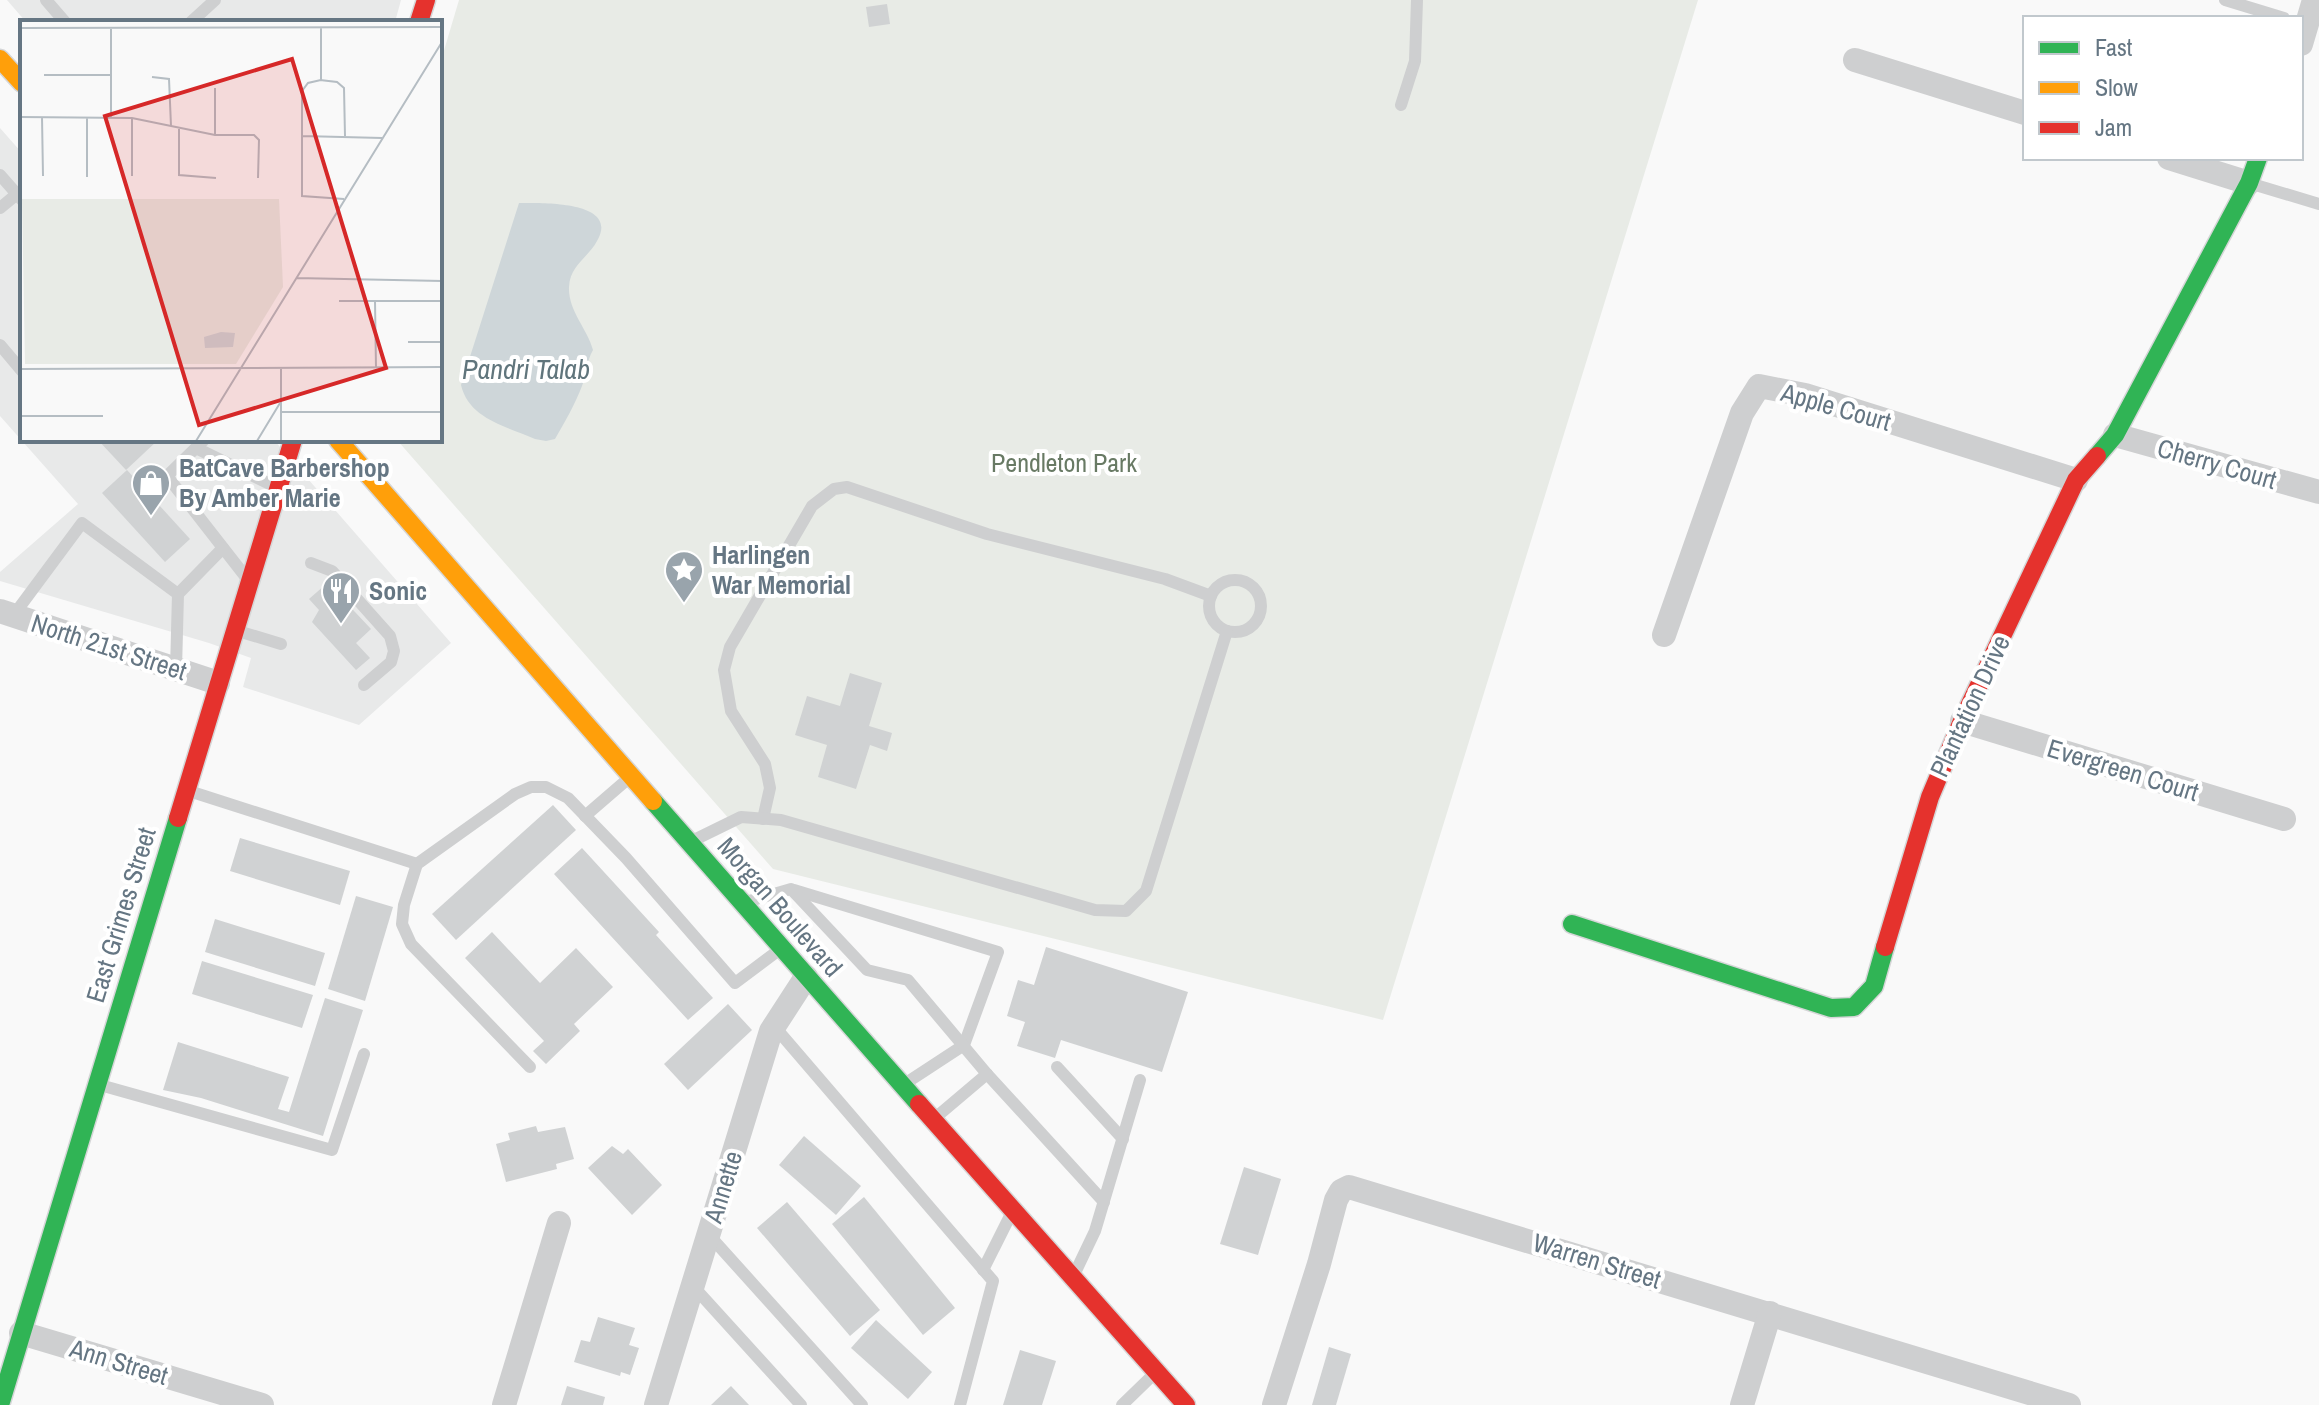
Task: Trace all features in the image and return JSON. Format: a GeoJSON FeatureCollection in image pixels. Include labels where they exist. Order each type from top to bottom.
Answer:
{"type":"FeatureCollection","features":[{"type":"Feature","properties":{"kind":"street"},"geometry":{"type":"LineString","coordinates":[[420,20],[426,0]]}},
{"type":"Feature","properties":{"kind":"street"},"geometry":{"type":"LineString","coordinates":[[2303,22],[2314,0]]}},
{"type":"Feature","properties":{"kind":"street"},"geometry":{"type":"LineString","coordinates":[[2303,34],[2319,48]]}},
{"type":"Feature","properties":{"kind":"street"},"geometry":{"type":"LineString","coordinates":[[0,59],[20,81]]}},
{"type":"Feature","properties":{"kind":"street"},"geometry":{"type":"LineString","coordinates":[[1855,60],[2023,112]]}},
{"type":"Feature","properties":{"kind":"street"},"geometry":{"type":"LineString","coordinates":[[2175,160],[2249,183]]}},
{"type":"Feature","properties":{"kind":"street","name":"Plantation Drive"},"geometry":{"type":"LineString","coordinates":[[1572,924],[1831,1008],[1854,1007],[1874,986],[1930,797],[1962,721],[2076,480],[2115,435],[2249,183],[2257,160]]}},
{"type":"Feature","properties":{"kind":"street","name":"Apple Court"},"geometry":{"type":"LineString","coordinates":[[1664,635],[1742,413],[1759,386],[1805,395],[2076,480]]}},
{"type":"Feature","properties":{"kind":"street","name":"Cherry Court"},"geometry":{"type":"LineString","coordinates":[[2115,435],[2319,492]]}},
{"type":"Feature","properties":{"kind":"street","name":"East Grimes Street"},"geometry":{"type":"LineString","coordinates":[[0,1405],[292,442]]}},
{"type":"Feature","properties":{"kind":"street","name":"Morgan Boulevard"},"geometry":{"type":"LineString","coordinates":[[340,442],[806,977],[1186,1405]]}},
{"type":"Feature","properties":{"kind":"street","name":"North 21st Street"},"geometry":{"type":"LineString","coordinates":[[7,614],[218,683]]}},
{"type":"Feature","properties":{"kind":"street","name":"Evergreen Court"},"geometry":{"type":"LineString","coordinates":[[1962,721],[2284,819]]}},
{"type":"Feature","properties":{"kind":"street","name":"Annette"},"geometry":{"type":"LineString","coordinates":[[656,1405],[774,1026],[806,977]]}},
{"type":"Feature","properties":{"kind":"street","name":"Warren Street"},"geometry":{"type":"LineString","coordinates":[[1274,1405],[1336,1200],[1341,1191],[1349,1187],[2069,1405]]}},
{"type":"Feature","properties":{"kind":"street"},"geometry":{"type":"LineString","coordinates":[[504,1405],[559,1223]]}},
{"type":"Feature","properties":{"kind":"street"},"geometry":{"type":"LineString","coordinates":[[1742,1405],[1770,1313]]}},
{"type":"Feature","properties":{"kind":"street","name":"Ann Street"},"geometry":{"type":"LineString","coordinates":[[21,1333],[262,1405]]}},
{"type":"Feature","properties":{"kind":"lane"},"geometry":{"type":"LineString","coordinates":[[46,0],[63,20]]}},
{"type":"Feature","properties":{"kind":"lane"},"geometry":{"type":"LineString","coordinates":[[193,20],[215,0]]}},
{"type":"Feature","properties":{"kind":"lane"},"geometry":{"type":"LineString","coordinates":[[1401,105],[1415,61],[1417,0]]}},
{"type":"Feature","properties":{"kind":"lane"},"geometry":{"type":"LineString","coordinates":[[2225,0],[2264,16]]}},
{"type":"Feature","properties":{"kind":"lane"},"geometry":{"type":"LineString","coordinates":[[0,175],[19,197],[0,208]]}},
{"type":"Feature","properties":{"kind":"lane"},"geometry":{"type":"LineString","coordinates":[[2249,183],[2319,204]]}},
{"type":"Feature","properties":{"kind":"lane"},"geometry":{"type":"LineString","coordinates":[[0,345],[20,369]]}},
{"type":"Feature","properties":{"kind":"lane"},"geometry":{"type":"LineString","coordinates":[[250,581],[167,476],[200,444],[278,489]]}},
{"type":"Feature","properties":{"kind":"lane"},"geometry":{"type":"LineString","coordinates":[[763,819],[770,788],[765,764],[731,711],[724,670],[730,647],[812,506],[834,489],[847,487],[987,534],[1165,579],[1211,596]]}},
{"type":"Feature","properties":{"kind":"lane"},"geometry":{"type":"LineString","coordinates":[[7,614],[82,523],[178,594]]}},
{"type":"Feature","properties":{"kind":"lane"},"geometry":{"type":"LineString","coordinates":[[176,669],[178,594],[223,548]]}},
{"type":"Feature","properties":{"kind":"lane"},"geometry":{"type":"LineString","coordinates":[[311,563],[332,571],[390,636],[394,651],[391,662],[364,685]]}},
{"type":"Feature","properties":{"kind":"lane"},"geometry":{"type":"LineString","coordinates":[[1230,580],[1247,583],[1259,595],[1260,612],[1251,627],[1227,631],[1213,621],[1209,604],[1211,596],[1230,580]]}},
{"type":"Feature","properties":{"kind":"lane"},"geometry":{"type":"LineString","coordinates":[[234,630],[281,644]]}},
{"type":"Feature","properties":{"kind":"lane"},"geometry":{"type":"LineString","coordinates":[[690,842],[741,817],[781,820],[1095,910],[1126,911],[1146,891],[1227,631]]}},
{"type":"Feature","properties":{"kind":"lane"},"geometry":{"type":"LineString","coordinates":[[585,816],[631,776]]}},
{"type":"Feature","properties":{"kind":"lane"},"geometry":{"type":"LineString","coordinates":[[530,1067],[411,944],[402,924],[404,905],[417,864],[515,794],[531,787],[546,787],[568,798],[735,983],[781,948]]}},
{"type":"Feature","properties":{"kind":"lane"},"geometry":{"type":"LineString","coordinates":[[186,790],[417,864]]}},
{"type":"Feature","properties":{"kind":"lane"},"geometry":{"type":"LineString","coordinates":[[791,889],[867,970],[908,980],[987,1074],[1104,1202]]}},
{"type":"Feature","properties":{"kind":"lane"},"geometry":{"type":"LineString","coordinates":[[743,903],[791,889],[998,952],[964,1045],[903,1085]]}},
{"type":"Feature","properties":{"kind":"lane"},"geometry":{"type":"LineString","coordinates":[[774,1026],[993,1281],[960,1405]]}},
{"type":"Feature","properties":{"kind":"lane"},"geometry":{"type":"LineString","coordinates":[[97,1084],[332,1150],[364,1054]]}},
{"type":"Feature","properties":{"kind":"lane"},"geometry":{"type":"LineString","coordinates":[[1057,1067],[1123,1139]]}},
{"type":"Feature","properties":{"kind":"lane"},"geometry":{"type":"LineString","coordinates":[[932,1120],[987,1074]]}},
{"type":"Feature","properties":{"kind":"lane"},"geometry":{"type":"LineString","coordinates":[[1073,1278],[1095,1231],[1140,1080]]}},
{"type":"Feature","properties":{"kind":"lane"},"geometry":{"type":"LineString","coordinates":[[983,1270],[1013,1211]]}},
{"type":"Feature","properties":{"kind":"lane"},"geometry":{"type":"LineString","coordinates":[[708,1235],[862,1405]]}},
{"type":"Feature","properties":{"kind":"lane"},"geometry":{"type":"LineString","coordinates":[[693,1285],[801,1405]]}},
{"type":"Feature","properties":{"kind":"lane"},"geometry":{"type":"LineString","coordinates":[[1122,1405],[1156,1372]]}},
{"type":"Feature","properties":{"kind":"shaded area"},"geometry":{"type":"Polygon","coordinates":[[[7,0],[401,0],[396,20],[24,20],[7,0]]]}},
{"type":"Feature","properties":{"kind":"shaded area"},"geometry":{"type":"Polygon","coordinates":[[[0,128],[20,151],[20,439],[0,416],[0,128]]]}},
{"type":"Feature","properties":{"kind":"shaded area"},"geometry":{"type":"Polygon","coordinates":[[[23,442],[276,442],[451,643],[359,725],[243,687],[251,658],[0,581],[0,572],[78,504],[23,442]]]}},
{"type":"Feature","properties":{"kind":"green space","name":"Pendleton Park"},"geometry":{"type":"Polygon","coordinates":[[[459,0],[1698,0],[1383,1020],[773,869],[399,442],[442,442],[442,57],[459,0]]]}},
{"type":"Feature","properties":{"kind":"water","name":"Pandri Talab"},"geometry":{"type":"Polygon","coordinates":[[[519,203],[559,204],[588,211],[598,218],[601,228],[597,241],[573,273],[569,287],[571,304],[593,350],[570,413],[555,439],[546,441],[480,414],[465,397],[461,385],[519,203]]]}},
{"type":"Feature","properties":{"kind":"building"},"geometry":{"type":"Polygon","coordinates":[[[887,4],[890,24],[869,27],[866,7],[887,4]]]}},
{"type":"Feature","properties":{"kind":"building"},"geometry":{"type":"Polygon","coordinates":[[[100,442],[156,442],[126,470],[100,442]]]}},
{"type":"Feature","properties":{"kind":"building"},"geometry":{"type":"Polygon","coordinates":[[[127,470],[190,539],[165,562],[102,493],[127,470]]]}},
{"type":"Feature","properties":{"kind":"building","name":"Sonic"},"geometry":{"type":"Polygon","coordinates":[[[333,578],[345,591],[339,595],[371,629],[356,643],[370,658],[356,670],[312,622],[319,610],[309,599],[333,578]]]}},
{"type":"Feature","properties":{"kind":"building"},"geometry":{"type":"Polygon","coordinates":[[[850,673],[882,683],[869,726],[892,733],[887,751],[870,745],[856,789],[818,777],[827,745],[795,735],[807,696],[840,706],[850,673]]]}},
{"type":"Feature","properties":{"kind":"building"},"geometry":{"type":"Polygon","coordinates":[[[553,805],[576,830],[456,940],[432,914],[553,805]]]}},
{"type":"Feature","properties":{"kind":"building"},"geometry":{"type":"Polygon","coordinates":[[[240,838],[350,871],[340,905],[230,871],[240,838]]]}},
{"type":"Feature","properties":{"kind":"building"},"geometry":{"type":"Polygon","coordinates":[[[582,848],[659,932],[656,935],[713,998],[688,1020],[554,874],[582,848]]]}},
{"type":"Feature","properties":{"kind":"building"},"geometry":{"type":"Polygon","coordinates":[[[356,896],[393,907],[365,1001],[328,989],[356,896]]]}},
{"type":"Feature","properties":{"kind":"building"},"geometry":{"type":"Polygon","coordinates":[[[215,919],[325,953],[315,986],[205,952],[215,919]]]}},
{"type":"Feature","properties":{"kind":"building"},"geometry":{"type":"Polygon","coordinates":[[[492,932],[540,983],[576,948],[613,987],[574,1024],[580,1031],[546,1064],[533,1051],[544,1041],[465,958],[492,932]]]}},
{"type":"Feature","properties":{"kind":"building"},"geometry":{"type":"Polygon","coordinates":[[[1046,947],[1188,992],[1162,1072],[1061,1040],[1055,1058],[1017,1046],[1025,1022],[1007,1016],[1018,980],[1034,985],[1046,947]]]}},
{"type":"Feature","properties":{"kind":"building"},"geometry":{"type":"Polygon","coordinates":[[[202,961],[313,995],[302,1028],[192,994],[202,961]]]}},
{"type":"Feature","properties":{"kind":"building"},"geometry":{"type":"Polygon","coordinates":[[[325,998],[363,1010],[323,1136],[201,1098],[163,1090],[178,1042],[289,1077],[278,1109],[289,1112],[325,998]]]}},
{"type":"Feature","properties":{"kind":"building"},"geometry":{"type":"Polygon","coordinates":[[[728,1004],[752,1030],[688,1090],[664,1064],[728,1004]]]}},
{"type":"Feature","properties":{"kind":"building"},"geometry":{"type":"Polygon","coordinates":[[[536,1126],[538,1132],[565,1127],[574,1159],[556,1164],[557,1169],[506,1182],[496,1144],[510,1140],[508,1133],[536,1126]]]}},
{"type":"Feature","properties":{"kind":"building"},"geometry":{"type":"Polygon","coordinates":[[[804,1136],[861,1186],[836,1215],[779,1165],[804,1136]]]}},
{"type":"Feature","properties":{"kind":"building"},"geometry":{"type":"Polygon","coordinates":[[[612,1146],[623,1154],[628,1149],[662,1185],[632,1215],[588,1168],[612,1146]]]}},
{"type":"Feature","properties":{"kind":"building"},"geometry":{"type":"Polygon","coordinates":[[[1244,1167],[1281,1179],[1258,1255],[1220,1244],[1244,1167]]]}},
{"type":"Feature","properties":{"kind":"building"},"geometry":{"type":"Polygon","coordinates":[[[864,1197],[955,1308],[923,1335],[832,1224],[864,1197]]]}},
{"type":"Feature","properties":{"kind":"building"},"geometry":{"type":"Polygon","coordinates":[[[787,1202],[880,1310],[850,1336],[757,1228],[787,1202]]]}},
{"type":"Feature","properties":{"kind":"building"},"geometry":{"type":"Polygon","coordinates":[[[598,1317],[635,1328],[629,1345],[639,1348],[630,1375],[621,1372],[620,1376],[574,1362],[581,1340],[590,1342],[598,1317]]]}},
{"type":"Feature","properties":{"kind":"building"},"geometry":{"type":"Polygon","coordinates":[[[876,1320],[932,1372],[908,1399],[851,1348],[876,1320]]]}},
{"type":"Feature","properties":{"kind":"building"},"geometry":{"type":"Polygon","coordinates":[[[1329,1347],[1351,1354],[1336,1405],[1312,1405],[1329,1347]]]}},
{"type":"Feature","properties":{"kind":"building"},"geometry":{"type":"Polygon","coordinates":[[[1020,1350],[1056,1361],[1042,1405],[1003,1405],[1020,1350]]]}},
{"type":"Feature","properties":{"kind":"building"},"geometry":{"type":"Polygon","coordinates":[[[567,1386],[605,1397],[603,1405],[561,1405],[567,1386]]]}},
{"type":"Feature","properties":{"kind":"building"},"geometry":{"type":"Polygon","coordinates":[[[731,1386],[749,1405],[711,1405],[731,1386]]]}},
{"type":"Feature","properties":{"kind":"traffic: fast"},"geometry":{"type":"LineString","coordinates":[[2097,456],[2115,435],[2249,183],[2257,160]]}},
{"type":"Feature","properties":{"kind":"traffic: fast"},"geometry":{"type":"LineString","coordinates":[[653,801],[919,1104]]}},
{"type":"Feature","properties":{"kind":"traffic: fast"},"geometry":{"type":"LineString","coordinates":[[0,1405],[178,818]]}},
{"type":"Feature","properties":{"kind":"traffic: fast"},"geometry":{"type":"LineString","coordinates":[[1572,924],[1831,1008],[1854,1007],[1874,986],[1885,947]]}},
{"type":"Feature","properties":{"kind":"traffic: slow"},"geometry":{"type":"LineString","coordinates":[[0,59],[20,81]]}},
{"type":"Feature","properties":{"kind":"traffic: slow"},"geometry":{"type":"LineString","coordinates":[[340,442],[653,801]]}},
{"type":"Feature","properties":{"kind":"traffic: jam"},"geometry":{"type":"LineString","coordinates":[[420,20],[426,0]]}},
{"type":"Feature","properties":{"kind":"traffic: jam"},"geometry":{"type":"LineString","coordinates":[[178,818],[292,442]]}},
{"type":"Feature","properties":{"kind":"traffic: jam"},"geometry":{"type":"LineString","coordinates":[[1885,947],[1930,797],[1962,721],[2076,480],[2097,456]]}},
{"type":"Feature","properties":{"kind":"traffic: jam"},"geometry":{"type":"LineString","coordinates":[[919,1104],[1186,1405]]}},
{"type":"Feature","properties":{"kind":"place","name":"BatCave Barbershop By Amber Marie"},"geometry":{"type":"Point","coordinates":[151,517]}},
{"type":"Feature","properties":{"kind":"place","name":"Harlingen War Memorial"},"geometry":{"type":"Point","coordinates":[684,604]}},
{"type":"Feature","properties":{"kind":"place","name":"Sonic"},"geometry":{"type":"Point","coordinates":[341,625]}}]}
